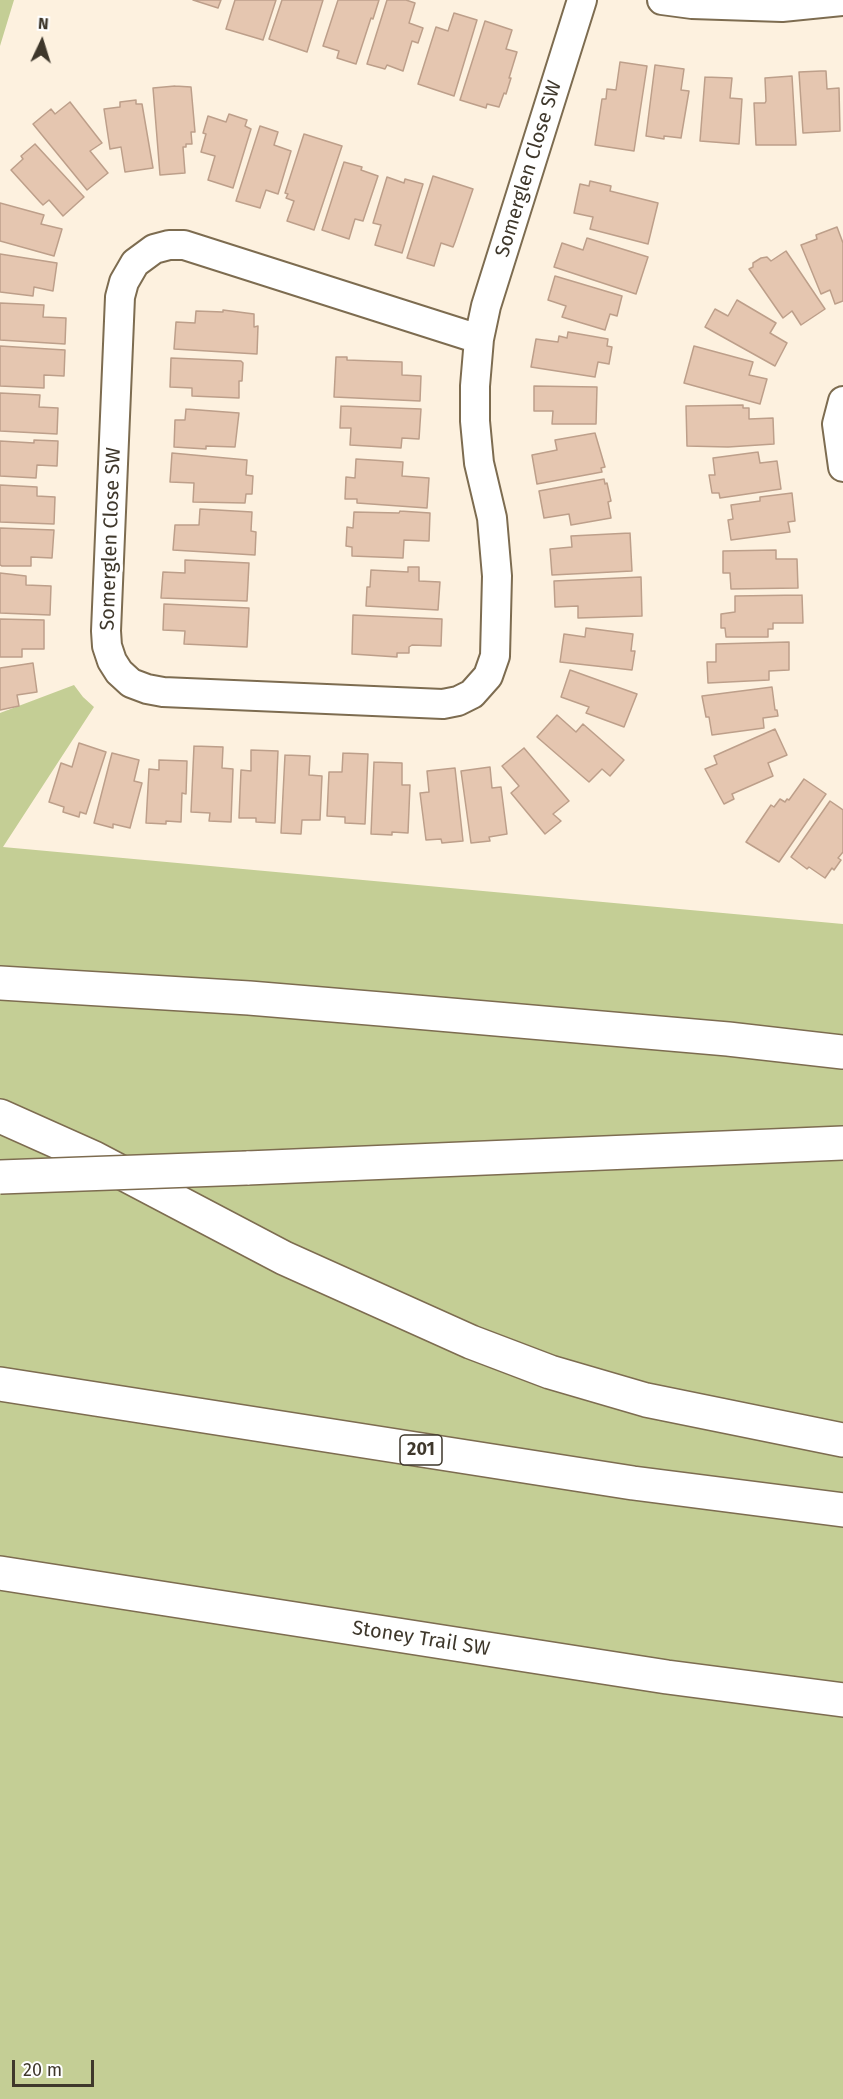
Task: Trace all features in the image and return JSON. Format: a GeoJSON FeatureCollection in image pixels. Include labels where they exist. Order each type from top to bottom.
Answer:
{"type":"FeatureCollection","features":[{"type":"Feature","properties":{"kind":"main road"},"geometry":{"type":"LineString","coordinates":[[0,983],[348,1006],[728,1039],[843,1052]]}},
{"type":"Feature","properties":{"kind":"main road"},"geometry":{"type":"LineString","coordinates":[[0,1116],[94,1158],[284,1258],[471,1342],[550,1372],[646,1400],[843,1440]]}},
{"type":"Feature","properties":{"kind":"main road"},"geometry":{"type":"LineString","coordinates":[[0,1178],[843,1143]]}},
{"type":"Feature","properties":{"kind":"main road","name":"201"},"geometry":{"type":"LineString","coordinates":[[0,1384],[633,1483],[843,1510]]}},
{"type":"Feature","properties":{"kind":"main road","name":"Stoney Trail SW"},"geometry":{"type":"LineString","coordinates":[[0,1573],[667,1677],[843,1700]]}},
{"type":"Feature","properties":{"kind":"street","name":"Somerglen Close SW"},"geometry":{"type":"LineString","coordinates":[[479,339],[184,245],[169,244],[154,249],[135,263],[124,282],[120,297],[106,631],[107,646],[119,672],[131,682],[147,689],[163,692],[443,704],[458,701],[472,694],[488,676],[495,656],[497,576],[492,518],[478,463],[475,386],[479,339],[486,306],[582,0]]}},
{"type":"Feature","properties":{"kind":"street"},"geometry":{"type":"LineString","coordinates":[[662,0],[692,4],[782,7],[843,1]]}},
{"type":"Feature","properties":{"kind":"street"},"geometry":{"type":"LineString","coordinates":[[843,401],[837,424],[843,467]]}},
{"type":"Feature","properties":{"kind":"green space"},"geometry":{"type":"Polygon","coordinates":[[[0,0],[14,0],[0,46],[0,0]]]}},
{"type":"Feature","properties":{"kind":"green space"},"geometry":{"type":"Polygon","coordinates":[[[74,685],[94,707],[3,847],[843,924],[843,2099],[0,2099],[0,713],[74,685]]]}},
{"type":"Feature","properties":{"kind":"building"},"geometry":{"type":"Polygon","coordinates":[[[193,0],[221,0],[218,8],[193,0]]]}},
{"type":"Feature","properties":{"kind":"building"},"geometry":{"type":"Polygon","coordinates":[[[235,0],[276,0],[263,40],[226,29],[235,0]]]}},
{"type":"Feature","properties":{"kind":"building"},"geometry":{"type":"Polygon","coordinates":[[[282,0],[323,0],[307,52],[269,39],[282,0]]]}},
{"type":"Feature","properties":{"kind":"building"},"geometry":{"type":"Polygon","coordinates":[[[338,0],[379,0],[356,64],[337,58],[339,51],[323,46],[338,0]]]}},
{"type":"Feature","properties":{"kind":"building"},"geometry":{"type":"Polygon","coordinates":[[[387,0],[406,0],[415,3],[409,23],[423,28],[418,43],[412,41],[403,71],[387,65],[385,69],[367,64],[387,0]]]}},
{"type":"Feature","properties":{"kind":"building"},"geometry":{"type":"Polygon","coordinates":[[[454,13],[477,20],[454,96],[418,84],[436,27],[448,31],[454,13]]]}},
{"type":"Feature","properties":{"kind":"building"},"geometry":{"type":"Polygon","coordinates":[[[485,21],[512,30],[506,49],[517,52],[506,94],[504,93],[499,107],[487,104],[486,108],[460,100],[485,21]]]}},
{"type":"Feature","properties":{"kind":"building"},"geometry":{"type":"Polygon","coordinates":[[[620,62],[647,66],[634,151],[595,145],[602,99],[606,99],[607,89],[616,90],[620,62]]]}},
{"type":"Feature","properties":{"kind":"building"},"geometry":{"type":"Polygon","coordinates":[[[655,65],[684,69],[681,90],[689,91],[681,138],[664,136],[664,139],[646,136],[655,65]]]}},
{"type":"Feature","properties":{"kind":"building"},"geometry":{"type":"Polygon","coordinates":[[[826,71],[827,89],[839,88],[840,131],[803,133],[799,72],[826,71]]]}},
{"type":"Feature","properties":{"kind":"building"},"geometry":{"type":"Polygon","coordinates":[[[792,76],[796,145],[756,145],[754,103],[765,103],[766,101],[765,78],[792,76]]]}},
{"type":"Feature","properties":{"kind":"building"},"geometry":{"type":"Polygon","coordinates":[[[705,77],[732,78],[730,98],[742,99],[739,144],[700,141],[705,77]]]}},
{"type":"Feature","properties":{"kind":"building"},"geometry":{"type":"Polygon","coordinates":[[[191,87],[195,132],[191,132],[192,144],[186,144],[186,147],[183,147],[185,173],[160,175],[153,88],[191,87]]]}},
{"type":"Feature","properties":{"kind":"building"},"geometry":{"type":"Polygon","coordinates":[[[136,100],[136,104],[142,104],[153,168],[125,172],[121,147],[110,149],[104,109],[120,107],[120,102],[136,100]]]}},
{"type":"Feature","properties":{"kind":"building"},"geometry":{"type":"Polygon","coordinates":[[[70,102],[102,143],[90,151],[108,173],[87,190],[33,124],[51,109],[55,114],[70,102]]]}},
{"type":"Feature","properties":{"kind":"building"},"geometry":{"type":"Polygon","coordinates":[[[229,114],[247,120],[245,126],[251,129],[233,188],[208,180],[215,156],[201,152],[208,116],[226,122],[229,114]]]}},
{"type":"Feature","properties":{"kind":"building"},"geometry":{"type":"Polygon","coordinates":[[[260,126],[278,132],[274,145],[291,151],[278,194],[266,190],[260,208],[236,201],[260,126]]]}},
{"type":"Feature","properties":{"kind":"building"},"geometry":{"type":"Polygon","coordinates":[[[304,134],[342,146],[314,230],[287,221],[294,201],[286,198],[288,194],[285,193],[304,134]]]}},
{"type":"Feature","properties":{"kind":"building"},"geometry":{"type":"Polygon","coordinates":[[[35,144],[84,197],[63,216],[49,200],[43,205],[11,170],[23,159],[21,156],[35,144]]]}},
{"type":"Feature","properties":{"kind":"building"},"geometry":{"type":"Polygon","coordinates":[[[344,162],[362,167],[361,170],[378,176],[363,221],[355,219],[349,239],[322,230],[344,162]]]}},
{"type":"Feature","properties":{"kind":"building"},"geometry":{"type":"Polygon","coordinates":[[[433,176],[473,189],[453,247],[441,243],[434,266],[407,258],[433,176]]]}},
{"type":"Feature","properties":{"kind":"building"},"geometry":{"type":"Polygon","coordinates":[[[387,177],[404,183],[405,179],[423,184],[402,253],[375,245],[381,225],[373,223],[387,177]]]}},
{"type":"Feature","properties":{"kind":"building"},"geometry":{"type":"Polygon","coordinates":[[[590,181],[611,186],[610,191],[658,203],[648,244],[590,229],[593,217],[574,213],[580,184],[589,186],[590,181]]]}},
{"type":"Feature","properties":{"kind":"building"},"geometry":{"type":"Polygon","coordinates":[[[0,203],[44,215],[41,224],[62,229],[54,256],[0,241],[0,203]]]}},
{"type":"Feature","properties":{"kind":"building"},"geometry":{"type":"Polygon","coordinates":[[[837,227],[843,243],[843,301],[835,304],[830,290],[821,294],[801,245],[817,239],[816,235],[837,227]]]}},
{"type":"Feature","properties":{"kind":"building"},"geometry":{"type":"Polygon","coordinates":[[[587,238],[648,257],[636,294],[554,267],[562,243],[583,250],[587,238]]]}},
{"type":"Feature","properties":{"kind":"building"},"geometry":{"type":"Polygon","coordinates":[[[786,251],[825,309],[801,325],[792,311],[783,318],[749,269],[761,258],[767,257],[771,261],[786,251]]]}},
{"type":"Feature","properties":{"kind":"building"},"geometry":{"type":"Polygon","coordinates":[[[0,254],[57,263],[53,291],[34,287],[33,296],[0,292],[0,254]]]}},
{"type":"Feature","properties":{"kind":"building"},"geometry":{"type":"Polygon","coordinates":[[[555,276],[622,296],[617,316],[610,314],[605,330],[562,317],[566,306],[548,300],[555,276]]]}},
{"type":"Feature","properties":{"kind":"building"},"geometry":{"type":"Polygon","coordinates":[[[737,300],[776,323],[770,333],[787,343],[775,366],[705,327],[715,309],[728,316],[737,300]]]}},
{"type":"Feature","properties":{"kind":"building"},"geometry":{"type":"Polygon","coordinates":[[[0,303],[44,305],[43,317],[66,318],[65,344],[0,340],[0,303]]]}},
{"type":"Feature","properties":{"kind":"building"},"geometry":{"type":"Polygon","coordinates":[[[223,310],[254,314],[254,327],[258,326],[257,354],[174,349],[176,322],[195,323],[196,311],[223,312],[223,310]]]}},
{"type":"Feature","properties":{"kind":"building"},"geometry":{"type":"Polygon","coordinates":[[[568,332],[608,339],[607,346],[612,347],[609,364],[598,362],[595,377],[531,367],[536,339],[558,342],[559,336],[567,338],[568,332]]]}},
{"type":"Feature","properties":{"kind":"building"},"geometry":{"type":"Polygon","coordinates":[[[0,346],[65,350],[64,376],[44,375],[44,388],[0,386],[0,346]]]}},
{"type":"Feature","properties":{"kind":"building"},"geometry":{"type":"Polygon","coordinates":[[[694,346],[753,362],[749,375],[767,379],[760,404],[684,383],[694,346]]]}},
{"type":"Feature","properties":{"kind":"building"},"geometry":{"type":"Polygon","coordinates":[[[336,357],[347,357],[347,360],[402,362],[402,375],[421,376],[420,401],[334,397],[336,357]]]}},
{"type":"Feature","properties":{"kind":"building"},"geometry":{"type":"Polygon","coordinates":[[[171,358],[241,361],[243,363],[242,381],[239,381],[239,398],[192,396],[192,388],[170,387],[171,358]]]}},
{"type":"Feature","properties":{"kind":"building"},"geometry":{"type":"Polygon","coordinates":[[[534,386],[597,387],[596,424],[552,424],[553,411],[534,411],[534,386]]]}},
{"type":"Feature","properties":{"kind":"building"},"geometry":{"type":"Polygon","coordinates":[[[0,393],[40,395],[39,407],[58,408],[57,434],[0,431],[0,393]]]}},
{"type":"Feature","properties":{"kind":"building"},"geometry":{"type":"Polygon","coordinates":[[[743,405],[743,408],[749,408],[749,419],[773,418],[774,444],[728,447],[687,446],[686,406],[743,405]]]}},
{"type":"Feature","properties":{"kind":"building"},"geometry":{"type":"Polygon","coordinates":[[[341,406],[421,409],[419,439],[402,438],[401,448],[350,445],[351,428],[340,428],[341,406]]]}},
{"type":"Feature","properties":{"kind":"building"},"geometry":{"type":"Polygon","coordinates":[[[186,409],[239,413],[235,447],[206,446],[206,449],[174,447],[175,420],[185,420],[186,409]]]}},
{"type":"Feature","properties":{"kind":"building"},"geometry":{"type":"Polygon","coordinates":[[[595,433],[605,467],[601,468],[602,472],[537,484],[532,455],[557,450],[555,440],[595,433]]]}},
{"type":"Feature","properties":{"kind":"building"},"geometry":{"type":"Polygon","coordinates":[[[34,440],[58,441],[57,466],[37,465],[36,478],[0,476],[0,441],[34,443],[34,440]]]}},
{"type":"Feature","properties":{"kind":"building"},"geometry":{"type":"Polygon","coordinates":[[[758,452],[760,463],[777,461],[781,489],[720,498],[719,493],[712,493],[709,475],[715,475],[713,458],[758,452]]]}},
{"type":"Feature","properties":{"kind":"building"},"geometry":{"type":"Polygon","coordinates":[[[172,453],[247,460],[246,475],[253,476],[252,494],[246,494],[245,503],[193,502],[194,483],[170,482],[172,453]]]}},
{"type":"Feature","properties":{"kind":"building"},"geometry":{"type":"Polygon","coordinates":[[[356,459],[403,462],[402,476],[429,478],[427,508],[357,503],[357,499],[345,499],[346,477],[355,478],[356,459]]]}},
{"type":"Feature","properties":{"kind":"building"},"geometry":{"type":"Polygon","coordinates":[[[604,479],[611,501],[608,502],[611,518],[571,525],[569,514],[544,518],[539,491],[604,479]]]}},
{"type":"Feature","properties":{"kind":"building"},"geometry":{"type":"Polygon","coordinates":[[[0,485],[37,487],[37,496],[55,497],[54,524],[0,522],[0,485]]]}},
{"type":"Feature","properties":{"kind":"building"},"geometry":{"type":"Polygon","coordinates":[[[792,493],[795,521],[788,522],[790,532],[731,540],[728,520],[733,519],[731,505],[760,501],[760,497],[792,493]]]}},
{"type":"Feature","properties":{"kind":"building"},"geometry":{"type":"Polygon","coordinates":[[[200,509],[252,512],[251,531],[256,532],[255,555],[173,550],[175,525],[199,525],[200,509]]]}},
{"type":"Feature","properties":{"kind":"building"},"geometry":{"type":"Polygon","coordinates":[[[400,511],[430,513],[429,541],[404,540],[403,558],[352,556],[352,547],[346,546],[347,527],[353,528],[354,512],[399,513],[400,511]]]}},
{"type":"Feature","properties":{"kind":"building"},"geometry":{"type":"Polygon","coordinates":[[[0,528],[54,530],[52,558],[31,557],[31,566],[0,565],[0,528]]]}},
{"type":"Feature","properties":{"kind":"building"},"geometry":{"type":"Polygon","coordinates":[[[630,533],[632,571],[552,575],[550,549],[572,547],[571,536],[630,533]]]}},
{"type":"Feature","properties":{"kind":"building"},"geometry":{"type":"Polygon","coordinates":[[[776,550],[776,559],[797,559],[798,588],[731,589],[730,573],[723,573],[723,551],[776,550]]]}},
{"type":"Feature","properties":{"kind":"building"},"geometry":{"type":"Polygon","coordinates":[[[185,560],[249,563],[247,601],[161,598],[163,572],[185,573],[185,560]]]}},
{"type":"Feature","properties":{"kind":"building"},"geometry":{"type":"Polygon","coordinates":[[[408,567],[419,567],[419,581],[440,582],[438,610],[366,606],[371,570],[408,572],[408,567]]]}},
{"type":"Feature","properties":{"kind":"building"},"geometry":{"type":"Polygon","coordinates":[[[0,573],[26,576],[26,585],[51,586],[50,615],[0,613],[0,573]]]}},
{"type":"Feature","properties":{"kind":"building"},"geometry":{"type":"Polygon","coordinates":[[[641,577],[642,616],[578,618],[578,606],[555,607],[554,581],[641,577]]]}},
{"type":"Feature","properties":{"kind":"building"},"geometry":{"type":"Polygon","coordinates":[[[802,595],[803,623],[773,623],[773,629],[768,629],[768,637],[726,637],[725,628],[721,628],[721,614],[735,612],[735,596],[802,595]]]}},
{"type":"Feature","properties":{"kind":"building"},"geometry":{"type":"Polygon","coordinates":[[[164,604],[249,608],[247,647],[184,644],[185,631],[163,630],[164,604]]]}},
{"type":"Feature","properties":{"kind":"building"},"geometry":{"type":"Polygon","coordinates":[[[353,615],[442,619],[441,646],[412,645],[409,647],[409,653],[397,653],[397,657],[352,654],[353,615]]]}},
{"type":"Feature","properties":{"kind":"building"},"geometry":{"type":"Polygon","coordinates":[[[0,619],[44,620],[44,649],[22,649],[22,657],[0,657],[0,619]]]}},
{"type":"Feature","properties":{"kind":"building"},"geometry":{"type":"Polygon","coordinates":[[[586,628],[633,634],[631,651],[635,651],[632,670],[560,662],[564,634],[585,637],[586,628]]]}},
{"type":"Feature","properties":{"kind":"building"},"geometry":{"type":"Polygon","coordinates":[[[789,642],[789,670],[769,671],[769,680],[708,683],[707,662],[716,662],[716,644],[789,642]]]}},
{"type":"Feature","properties":{"kind":"building"},"geometry":{"type":"Polygon","coordinates":[[[33,663],[37,692],[17,695],[19,706],[0,710],[0,668],[33,663]]]}},
{"type":"Feature","properties":{"kind":"building"},"geometry":{"type":"Polygon","coordinates":[[[570,670],[637,694],[624,727],[586,713],[589,707],[561,697],[570,670]]]}},
{"type":"Feature","properties":{"kind":"building"},"geometry":{"type":"Polygon","coordinates":[[[772,687],[778,716],[763,718],[764,728],[712,735],[702,696],[772,687]]]}},
{"type":"Feature","properties":{"kind":"building"},"geometry":{"type":"Polygon","coordinates":[[[557,715],[576,732],[583,724],[624,760],[610,776],[602,769],[589,782],[537,737],[557,715]]]}},
{"type":"Feature","properties":{"kind":"building"},"geometry":{"type":"Polygon","coordinates":[[[775,729],[787,755],[768,763],[773,776],[732,794],[734,799],[724,804],[705,769],[717,764],[714,756],[775,729]]]}},
{"type":"Feature","properties":{"kind":"building"},"geometry":{"type":"Polygon","coordinates":[[[79,743],[106,752],[86,814],[80,812],[79,817],[63,812],[64,807],[49,802],[61,763],[72,767],[79,743]]]}},
{"type":"Feature","properties":{"kind":"building"},"geometry":{"type":"Polygon","coordinates":[[[194,746],[223,747],[222,768],[233,769],[231,822],[209,821],[210,813],[191,812],[194,746]]]}},
{"type":"Feature","properties":{"kind":"building"},"geometry":{"type":"Polygon","coordinates":[[[524,748],[569,801],[553,814],[561,821],[545,834],[511,793],[519,786],[502,766],[524,748]]]}},
{"type":"Feature","properties":{"kind":"building"},"geometry":{"type":"Polygon","coordinates":[[[251,750],[278,751],[275,823],[256,822],[256,818],[239,818],[241,770],[251,771],[251,750]]]}},
{"type":"Feature","properties":{"kind":"building"},"geometry":{"type":"Polygon","coordinates":[[[112,753],[139,760],[134,781],[142,783],[130,828],[113,824],[113,828],[94,823],[112,753]]]}},
{"type":"Feature","properties":{"kind":"building"},"geometry":{"type":"Polygon","coordinates":[[[343,753],[368,754],[365,824],[345,823],[345,817],[327,816],[329,772],[342,772],[343,753]]]}},
{"type":"Feature","properties":{"kind":"building"},"geometry":{"type":"Polygon","coordinates":[[[285,755],[310,756],[309,775],[322,776],[320,820],[302,820],[301,834],[281,833],[285,755]]]}},
{"type":"Feature","properties":{"kind":"building"},"geometry":{"type":"Polygon","coordinates":[[[159,760],[187,761],[186,794],[182,793],[181,822],[146,823],[149,769],[159,770],[159,760]]]}},
{"type":"Feature","properties":{"kind":"building"},"geometry":{"type":"Polygon","coordinates":[[[374,762],[402,763],[402,785],[410,785],[408,833],[371,834],[374,762]]]}},
{"type":"Feature","properties":{"kind":"building"},"geometry":{"type":"Polygon","coordinates":[[[490,767],[492,788],[501,787],[507,834],[489,837],[490,841],[471,843],[461,771],[490,767]]]}},
{"type":"Feature","properties":{"kind":"building"},"geometry":{"type":"Polygon","coordinates":[[[455,768],[463,841],[442,843],[441,839],[426,840],[420,793],[429,792],[427,771],[455,768]]]}},
{"type":"Feature","properties":{"kind":"building"},"geometry":{"type":"Polygon","coordinates":[[[804,779],[826,794],[779,862],[746,842],[771,805],[774,807],[780,799],[785,802],[789,800],[804,779]]]}},
{"type":"Feature","properties":{"kind":"building"},"geometry":{"type":"Polygon","coordinates":[[[830,801],[843,810],[843,852],[838,858],[841,860],[825,878],[809,867],[807,869],[791,857],[830,801]]]}}]}
